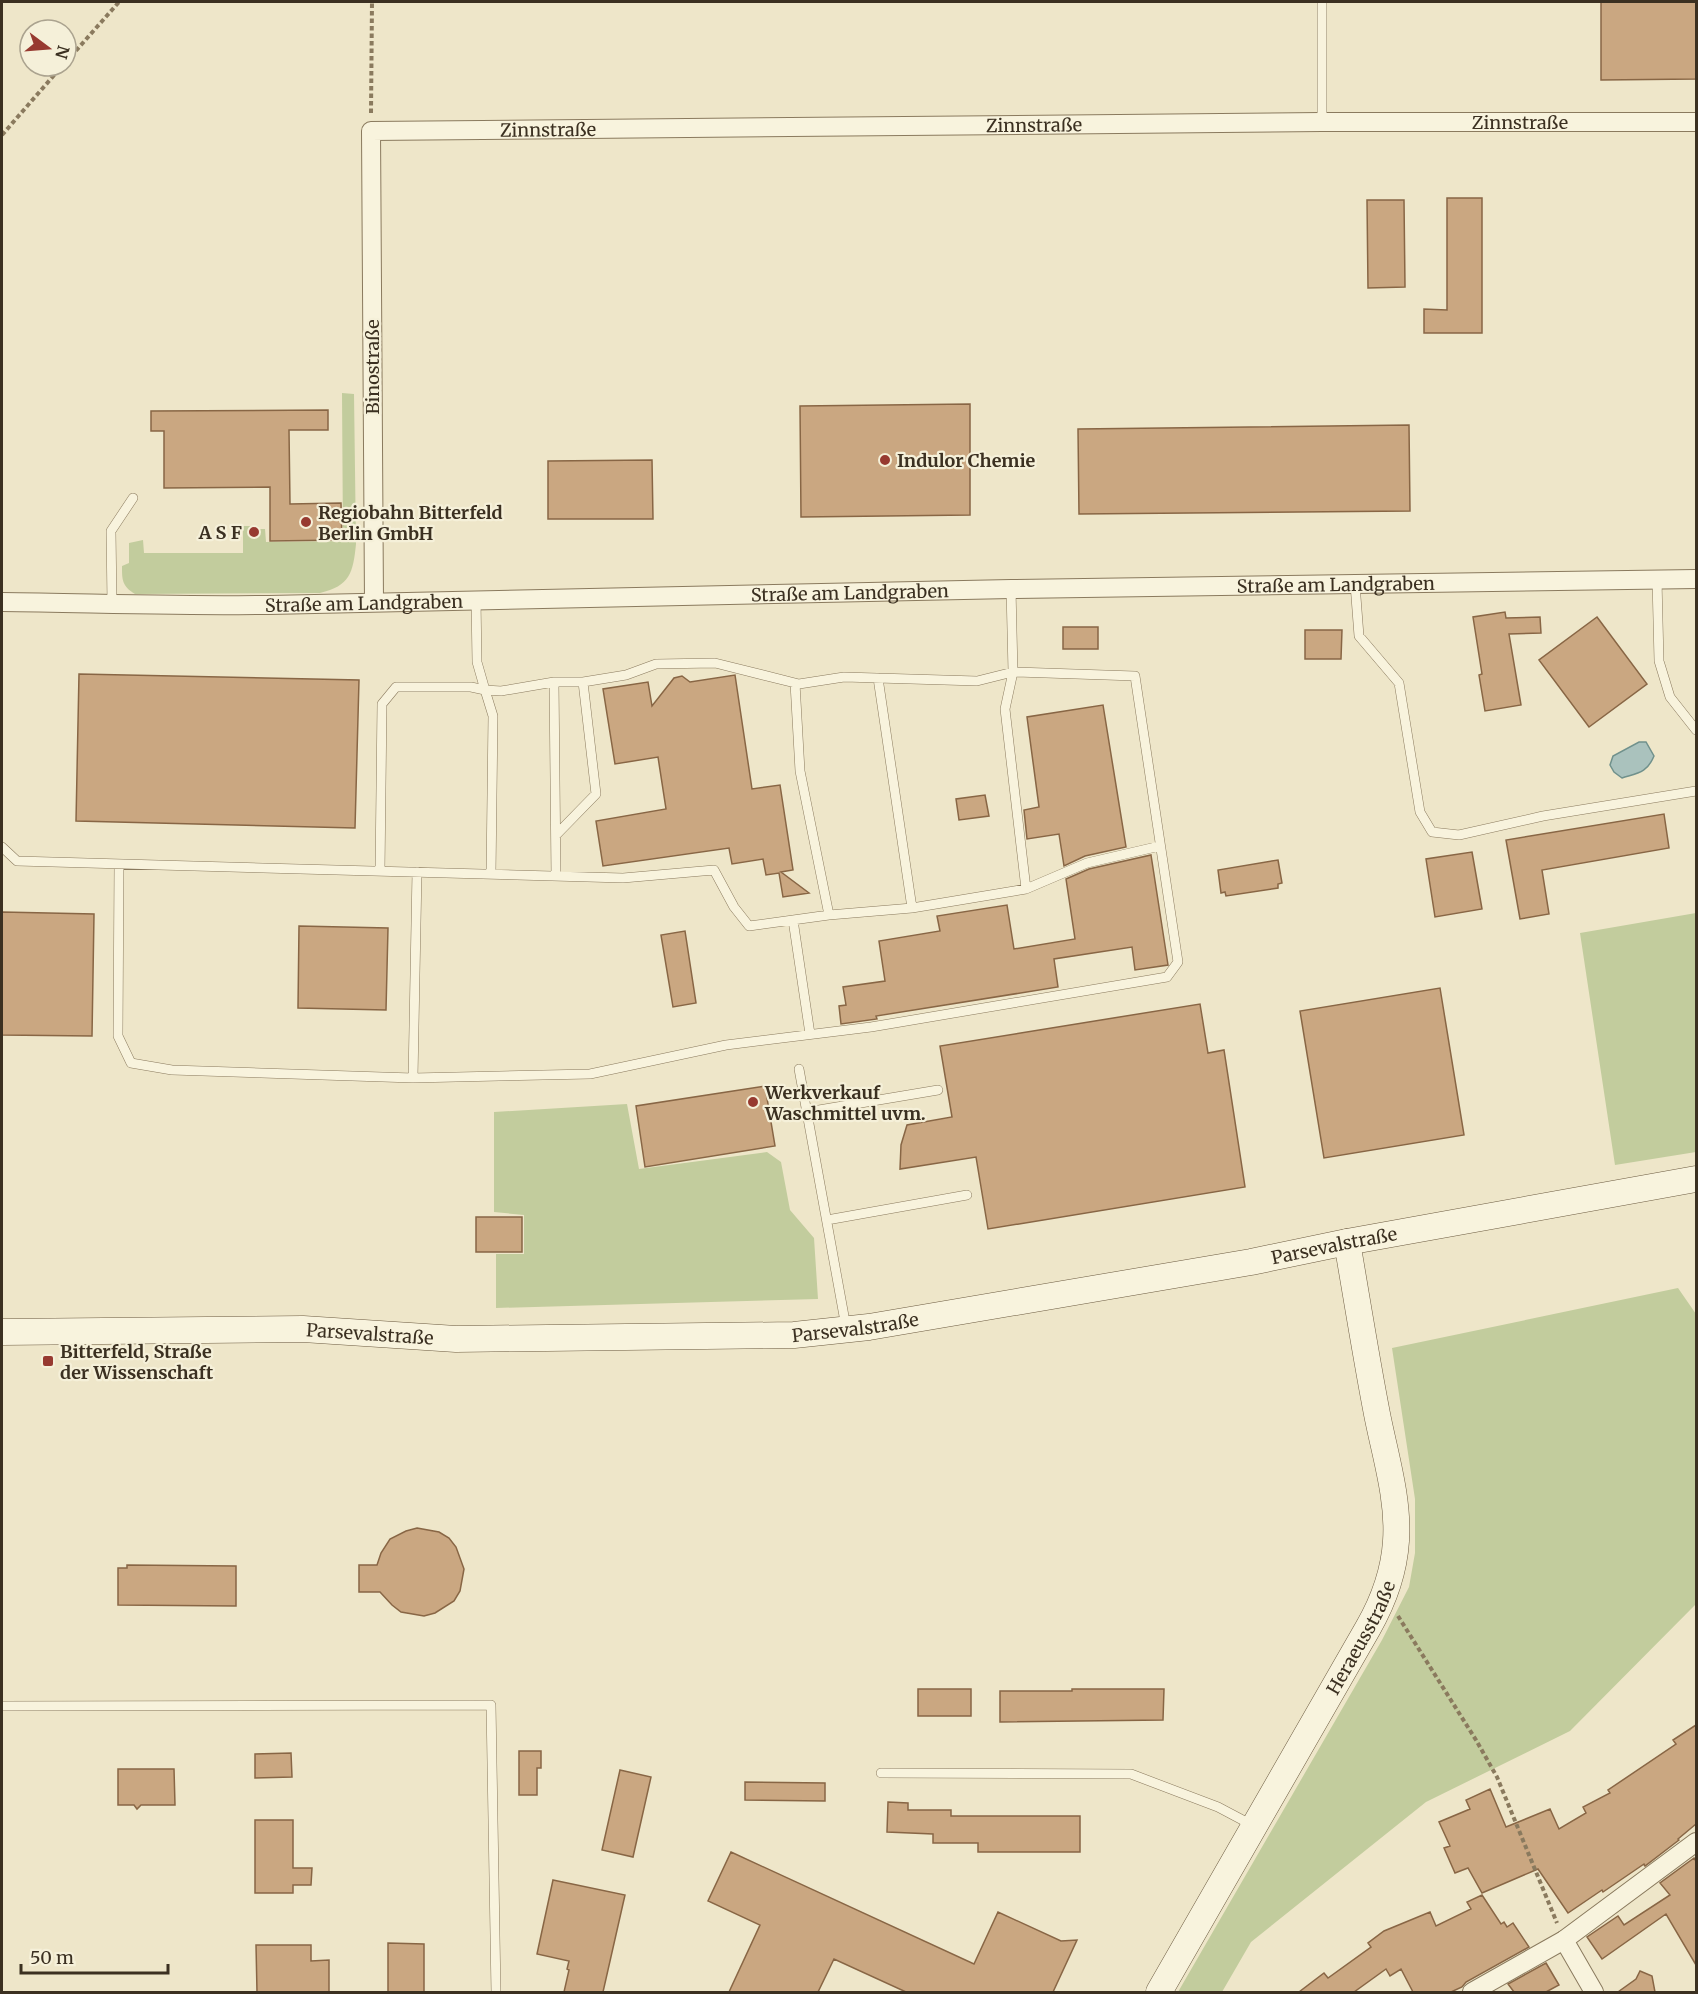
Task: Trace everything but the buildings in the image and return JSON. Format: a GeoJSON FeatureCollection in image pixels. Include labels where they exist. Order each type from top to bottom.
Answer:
{"type":"FeatureCollection","features":[{"type":"Feature","properties":{"kind":"street","name":"Zinnstraße"},"geometry":{"type":"LineString","coordinates":[[371,131],[1322,122],[1696,122]]}},
{"type":"Feature","properties":{"kind":"street","name":"Binostraße"},"geometry":{"type":"LineString","coordinates":[[371,131],[374,602]]}},
{"type":"Feature","properties":{"kind":"street","name":"Straße am Landgraben"},"geometry":{"type":"LineString","coordinates":[[2,602],[190,606],[1011,589],[1696,579]]}},
{"type":"Feature","properties":{"kind":"street","name":"Parsevalstraße"},"geometry":{"type":"LineString","coordinates":[[2,1332],[303,1329],[456,1339],[762,1336],[846,1330],[1251,1262],[1347,1242],[1696,1179]]}},
{"type":"Feature","properties":{"kind":"street","name":"Heraeusstraße"},"geometry":{"type":"LineString","coordinates":[[1159,1992],[1385,1595],[1391,1576],[1396,1541],[1394,1499],[1347,1242]]}},
{"type":"Feature","properties":{"kind":"street"},"geometry":{"type":"LineString","coordinates":[[1472,1992],[1564,1940],[1696,1842]]}},
{"type":"Feature","properties":{"kind":"street"},"geometry":{"type":"LineString","coordinates":[[1564,1940],[1594,1992]]}},
{"type":"Feature","properties":{"kind":"lane"},"geometry":{"type":"LineString","coordinates":[[1322,122],[1323,2]]}},
{"type":"Feature","properties":{"kind":"lane"},"geometry":{"type":"LineString","coordinates":[[112,603],[111,531],[133,498]]}},
{"type":"Feature","properties":{"kind":"lane"},"geometry":{"type":"LineString","coordinates":[[1658,580],[1659,661],[1670,697],[1696,730]]}},
{"type":"Feature","properties":{"kind":"lane"},"geometry":{"type":"LineString","coordinates":[[1355,584],[1359,636],[1399,683],[1420,812],[1432,832],[1459,835],[1543,816],[1696,791]]}},
{"type":"Feature","properties":{"kind":"lane"},"geometry":{"type":"LineString","coordinates":[[1011,589],[1013,672],[1005,709],[1026,889]]}},
{"type":"Feature","properties":{"kind":"lane"},"geometry":{"type":"LineString","coordinates":[[476,600],[477,662],[493,716],[491,874]]}},
{"type":"Feature","properties":{"kind":"lane"},"geometry":{"type":"LineString","coordinates":[[119,864],[118,1036],[132,1063],[172,1070],[413,1078],[590,1074],[726,1045],[882,1025],[1167,977],[1178,962],[1135,676],[1013,672],[977,681],[844,677],[795,683],[715,663],[656,664],[626,675],[598,681],[554,682],[501,691],[471,687],[396,687],[382,704],[380,871]]}},
{"type":"Feature","properties":{"kind":"lane"},"geometry":{"type":"LineString","coordinates":[[878,678],[912,908]]}},
{"type":"Feature","properties":{"kind":"lane"},"geometry":{"type":"LineString","coordinates":[[554,682],[556,876]]}},
{"type":"Feature","properties":{"kind":"lane"},"geometry":{"type":"LineString","coordinates":[[556,835],[596,794],[583,682]]}},
{"type":"Feature","properties":{"kind":"lane"},"geometry":{"type":"LineString","coordinates":[[795,683],[800,771],[829,915]]}},
{"type":"Feature","properties":{"kind":"lane"},"geometry":{"type":"LineString","coordinates":[[2,847],[17,861],[623,878],[714,870],[734,907],[749,926],[829,915],[912,908],[1026,889],[1087,862],[1160,846]]}},
{"type":"Feature","properties":{"kind":"lane"},"geometry":{"type":"LineString","coordinates":[[413,1078],[417,872]]}},
{"type":"Feature","properties":{"kind":"lane"},"geometry":{"type":"LineString","coordinates":[[794,920],[810,1034]]}},
{"type":"Feature","properties":{"kind":"lane"},"geometry":{"type":"LineString","coordinates":[[799,1069],[846,1330]]}},
{"type":"Feature","properties":{"kind":"lane"},"geometry":{"type":"LineString","coordinates":[[807,1112],[938,1090]]}},
{"type":"Feature","properties":{"kind":"lane"},"geometry":{"type":"LineString","coordinates":[[827,1220],[967,1195]]}},
{"type":"Feature","properties":{"kind":"lane"},"geometry":{"type":"LineString","coordinates":[[2,1706],[491,1705],[496,1992]]}},
{"type":"Feature","properties":{"kind":"lane"},"geometry":{"type":"LineString","coordinates":[[881,1773],[1131,1774],[1218,1808],[1254,1826]]}},
{"type":"Feature","properties":{"kind":"path"},"geometry":{"type":"LineString","coordinates":[[78,48],[119,2]]}},
{"type":"Feature","properties":{"kind":"path"},"geometry":{"type":"LineString","coordinates":[[371,131],[372,2]]}},
{"type":"Feature","properties":{"kind":"path"},"geometry":{"type":"LineString","coordinates":[[2,135],[52,78]]}},
{"type":"Feature","properties":{"kind":"path"},"geometry":{"type":"LineString","coordinates":[[1385,1595],[1476,1740],[1497,1778],[1564,1940]]}},
{"type":"Feature","properties":{"kind":"green space"},"geometry":{"type":"Polygon","coordinates":[[[342,393],[354,394],[356,544],[351,570],[344,582],[320,593],[135,594],[127,588],[123,579],[122,566],[129,563],[129,543],[143,540],[144,553],[243,553],[243,526],[258,526],[259,529],[265,529],[266,542],[343,541],[342,393]]]}},
{"type":"Feature","properties":{"kind":"green space"},"geometry":{"type":"Polygon","coordinates":[[[1696,913],[1696,1152],[1615,1165],[1580,933],[1696,913]]]}},
{"type":"Feature","properties":{"kind":"green space"},"geometry":{"type":"Polygon","coordinates":[[[627,1104],[639,1169],[767,1152],[781,1162],[790,1210],[814,1238],[818,1299],[496,1308],[496,1254],[524,1254],[524,1215],[494,1212],[494,1112],[627,1104]]]}},
{"type":"Feature","properties":{"kind":"green space"},"geometry":{"type":"Polygon","coordinates":[[[1678,1288],[1696,1314],[1696,1604],[1570,1731],[1426,1802],[1251,1942],[1222,1992],[1178,1992],[1382,1640],[1409,1587],[1415,1553],[1415,1499],[1392,1348],[1678,1288]]]}},
{"type":"Feature","properties":{"kind":"water"},"geometry":{"type":"Polygon","coordinates":[[[1639,742],[1646,742],[1654,756],[1645,769],[1622,778],[1614,772],[1610,765],[1613,756],[1639,742]]]}},
{"type":"Feature","properties":{"kind":"place","name":"Indulor Chemie"},"geometry":{"type":"Point","coordinates":[885,460]}},
{"type":"Feature","properties":{"kind":"place","name":"Regiobahn Bitterfeld Berlin GmbH"},"geometry":{"type":"Point","coordinates":[306,522]}},
{"type":"Feature","properties":{"kind":"place","name":"A S F"},"geometry":{"type":"Point","coordinates":[254,532]}},
{"type":"Feature","properties":{"kind":"place","name":"Werkverkauf Waschmittel uvm."},"geometry":{"type":"Point","coordinates":[753,1102]}},
{"type":"Feature","properties":{"kind":"place","name":"Bitterfeld, Straße der Wissenschaft"},"geometry":{"type":"Point","coordinates":[48,1361]}}]}
